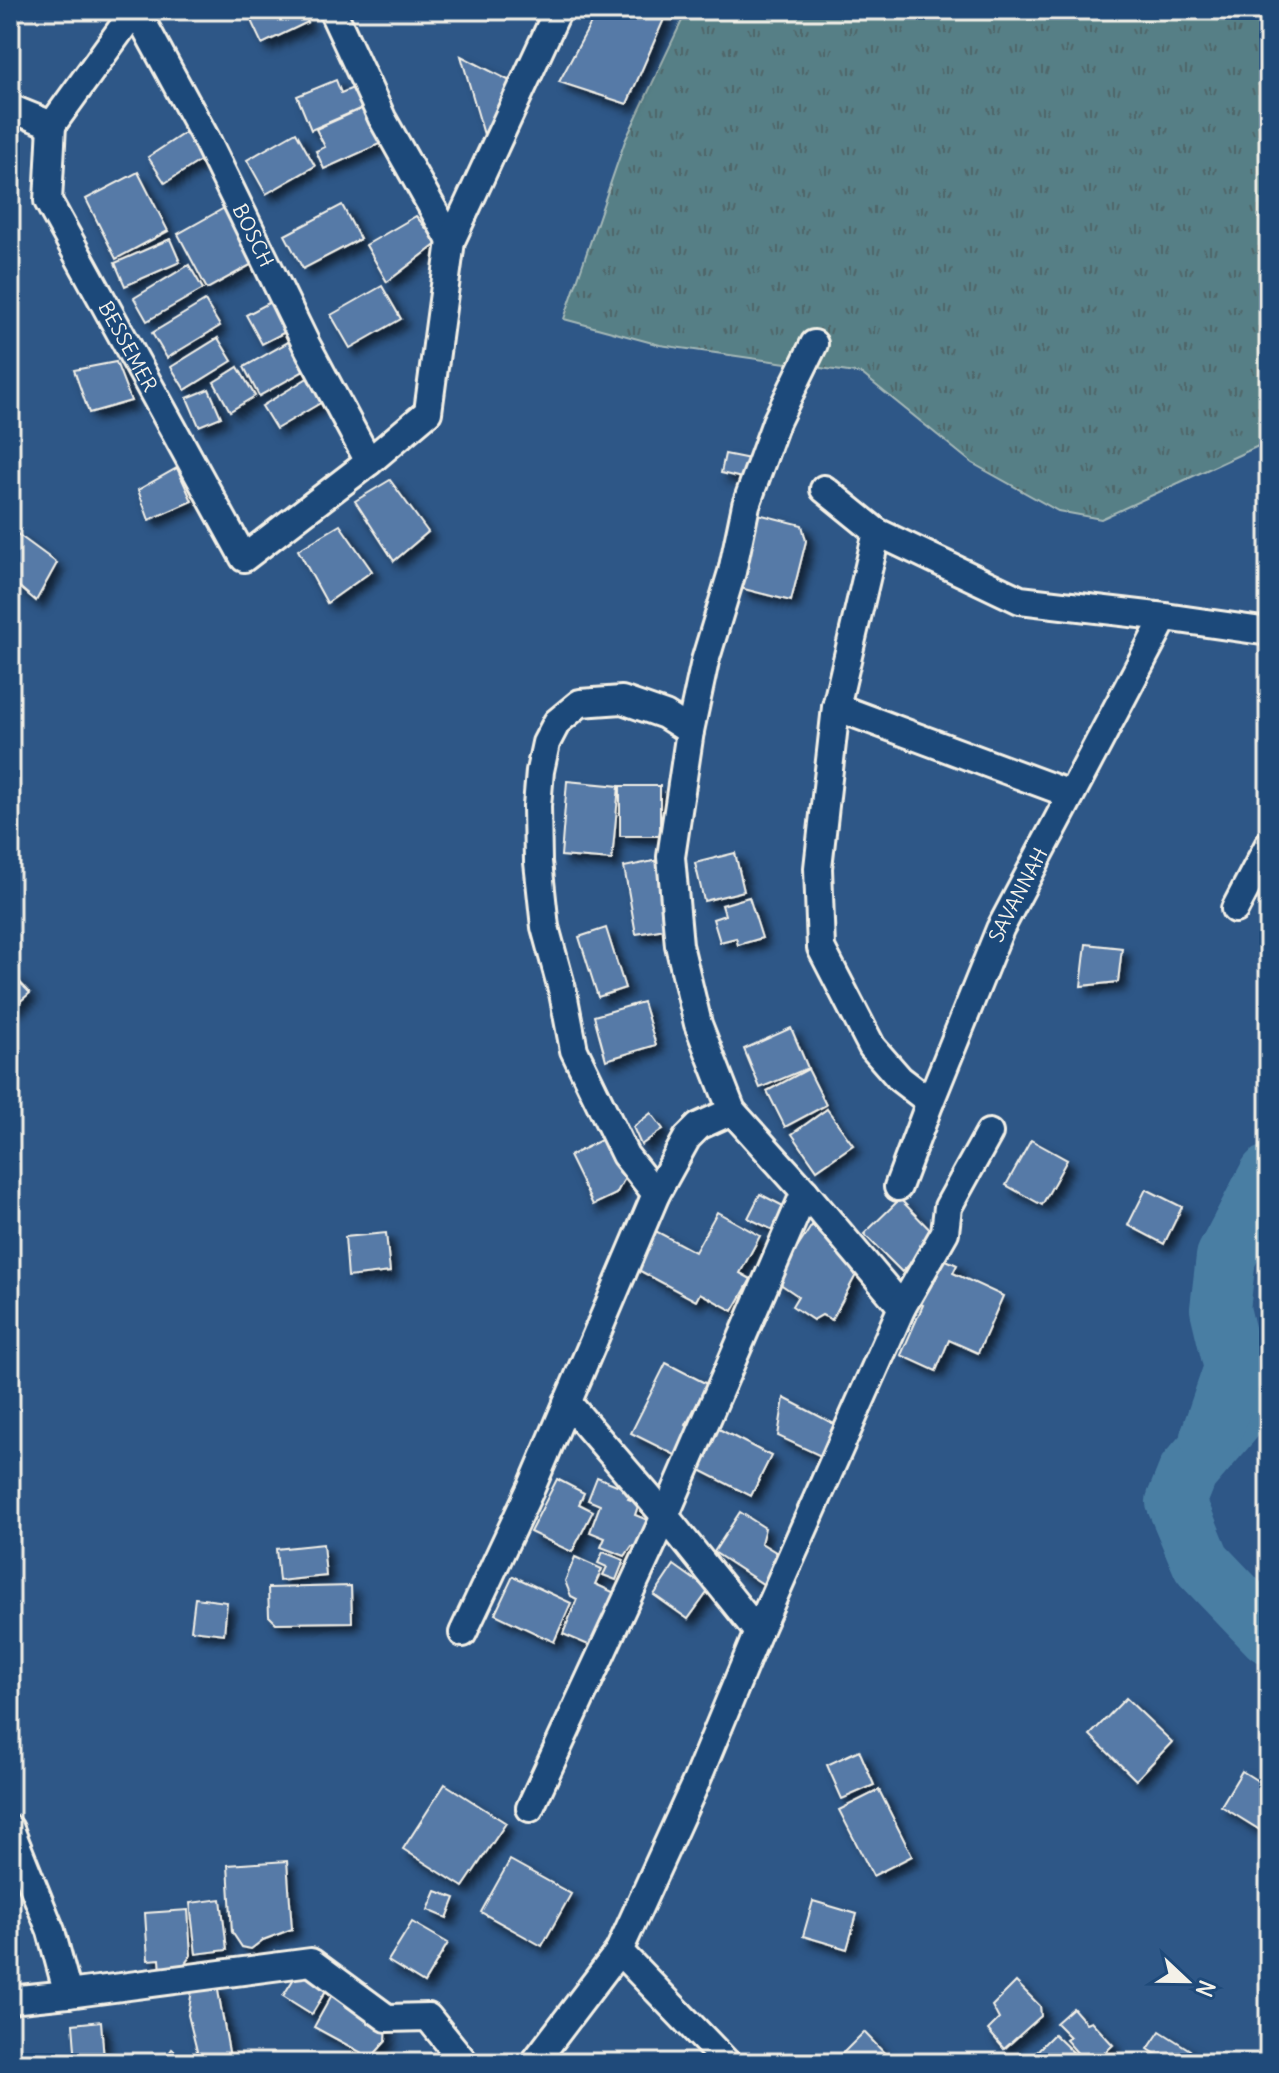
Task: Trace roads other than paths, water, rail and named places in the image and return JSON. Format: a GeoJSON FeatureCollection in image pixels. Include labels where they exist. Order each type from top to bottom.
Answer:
{"type":"FeatureCollection","features":[{"type":"Feature","properties":{"kind":"street"},"geometry":{"type":"LineString","coordinates":[[10,108],[52,125],[136,10]]}},
{"type":"Feature","properties":{"kind":"street","name":"BOSCH"},"geometry":{"type":"LineString","coordinates":[[136,10],[206,139],[306,344],[369,462]]}},
{"type":"Feature","properties":{"kind":"street"},"geometry":{"type":"LineString","coordinates":[[332,10],[382,118],[451,241]]}},
{"type":"Feature","properties":{"kind":"street"},"geometry":{"type":"LineString","coordinates":[[369,462],[428,412],[451,241],[558,10]]}},
{"type":"Feature","properties":{"kind":"street","name":"BESSEMER"},"geometry":{"type":"LineString","coordinates":[[52,125],[48,201],[244,558],[369,462]]}},
{"type":"Feature","properties":{"kind":"street"},"geometry":{"type":"LineString","coordinates":[[814,344],[776,422],[746,505],[732,572],[705,661],[690,731],[671,857],[679,945],[698,1024],[732,1111],[902,1307]]}},
{"type":"Feature","properties":{"kind":"street"},"geometry":{"type":"LineString","coordinates":[[824,489],[877,532],[1020,600],[1269,632]]}},
{"type":"Feature","properties":{"kind":"street"},"geometry":{"type":"LineString","coordinates":[[877,532],[836,707],[818,868],[821,948],[872,1047],[900,1079],[930,1102]]}},
{"type":"Feature","properties":{"kind":"street","name":"SAVANNAH"},"geometry":{"type":"LineString","coordinates":[[898,1187],[1000,929],[1165,617]]}},
{"type":"Feature","properties":{"kind":"street"},"geometry":{"type":"LineString","coordinates":[[656,1194],[625,1155],[574,1050],[545,927],[538,862],[538,794],[546,743],[557,722],[580,703],[622,700],[665,715],[690,731]]}},
{"type":"Feature","properties":{"kind":"street"},"geometry":{"type":"LineString","coordinates":[[836,707],[1070,794]]}},
{"type":"Feature","properties":{"kind":"street"},"geometry":{"type":"LineString","coordinates":[[1235,909],[1269,844]]}},
{"type":"Feature","properties":{"kind":"street"},"geometry":{"type":"LineString","coordinates":[[463,1633],[532,1486],[656,1194],[687,1138],[699,1126],[732,1111]]}},
{"type":"Feature","properties":{"kind":"street"},"geometry":{"type":"LineString","coordinates":[[534,2063],[619,1951],[696,1782],[758,1632],[902,1307],[945,1232],[948,1207],[989,1133]]}},
{"type":"Feature","properties":{"kind":"street"},"geometry":{"type":"LineString","coordinates":[[530,1808],[665,1516],[805,1192]]}},
{"type":"Feature","properties":{"kind":"street"},"geometry":{"type":"LineString","coordinates":[[567,1402],[665,1516],[758,1632]]}},
{"type":"Feature","properties":{"kind":"street"},"geometry":{"type":"LineString","coordinates":[[10,1829],[51,1931],[68,1994]]}},
{"type":"Feature","properties":{"kind":"street"},"geometry":{"type":"LineString","coordinates":[[619,1951],[727,2063]]}},
{"type":"Feature","properties":{"kind":"street"},"geometry":{"type":"LineString","coordinates":[[10,2000],[311,1962],[387,2018],[428,2017],[465,2063]]}},
{"type":"Feature","properties":{"kind":"waterway"},"geometry":{"type":"LineString","coordinates":[[10,29],[20,10]]}},
{"type":"Feature","properties":{"kind":"waterway"},"geometry":{"type":"LineString","coordinates":[[1210,1438],[1234,1368],[1220,1309],[1226,1257],[1269,1175]]}},
{"type":"Feature","properties":{"kind":"waterway"},"geometry":{"type":"LineString","coordinates":[[1210,1438],[1238,1414],[1188,1472],[1176,1502],[1202,1564],[1269,1634]]}}]}
